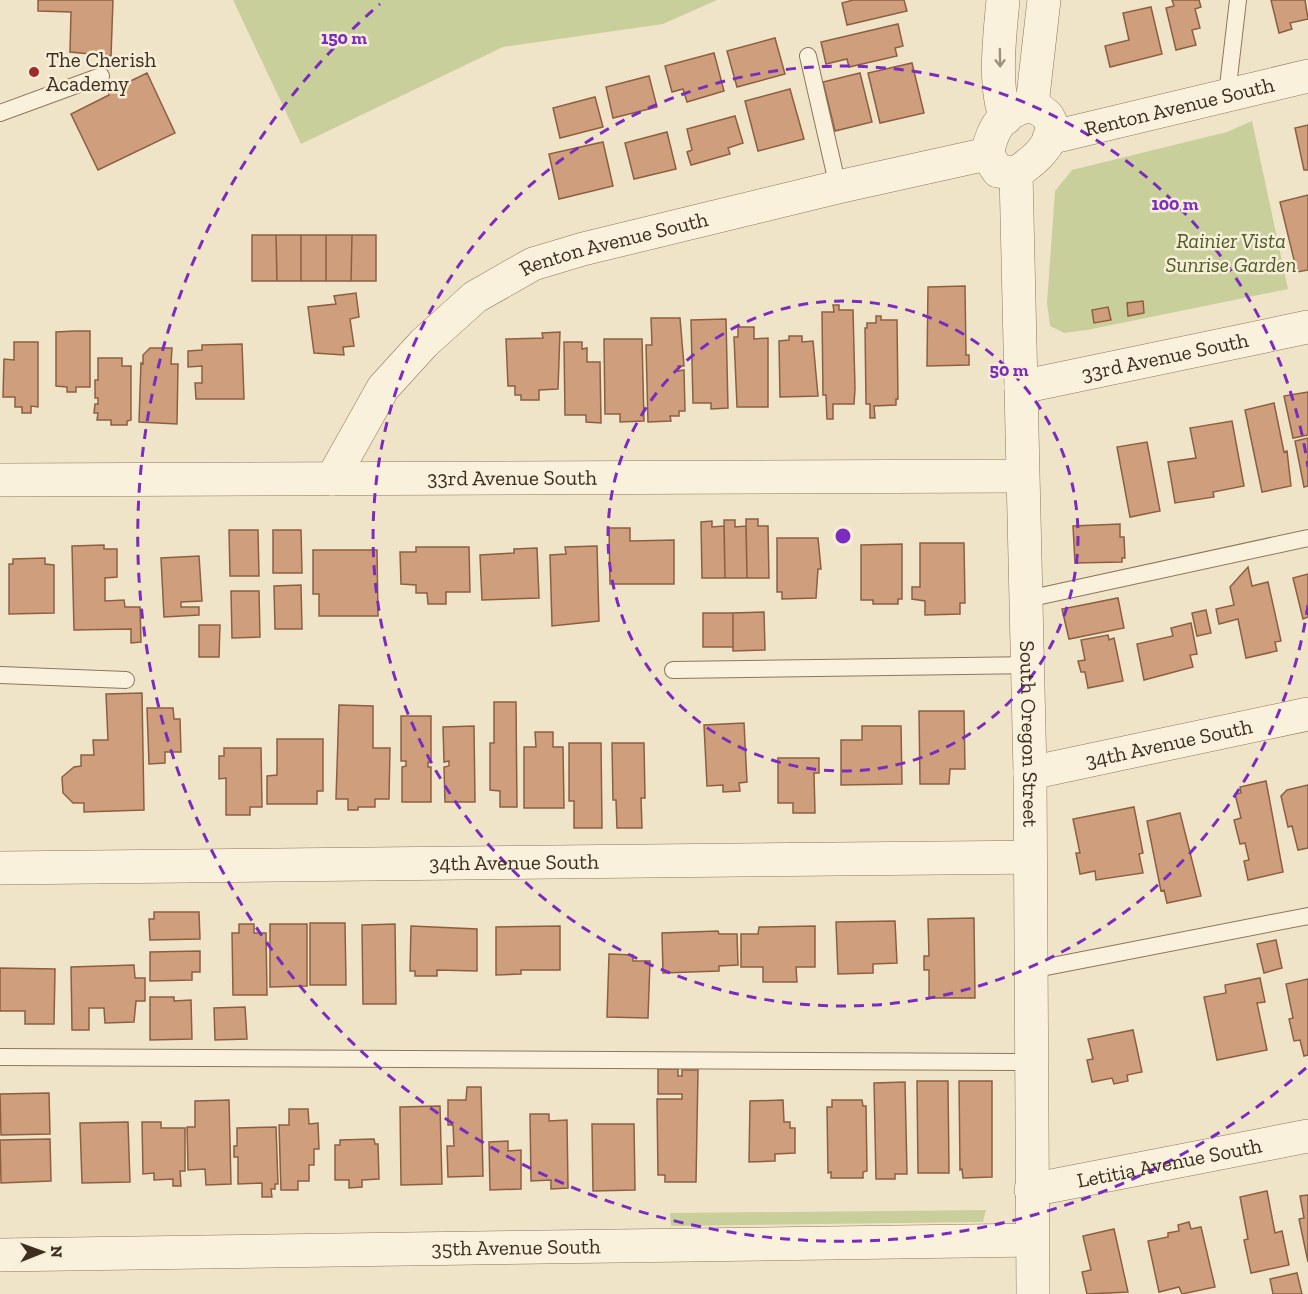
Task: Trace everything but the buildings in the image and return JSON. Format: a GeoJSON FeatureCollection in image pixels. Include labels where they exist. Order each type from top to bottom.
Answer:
{"type":"FeatureCollection","features":[{"type":"Feature","properties":{"kind":"street"},"geometry":{"type":"LineString","coordinates":[[1003,0],[1000,39],[1001,106],[1019,111],[1048,117],[1051,130],[1047,144],[1031,163],[1016,173],[998,171],[987,154],[993,129],[1019,111],[1044,0]]}},
{"type":"Feature","properties":{"kind":"street","name":"Renton Avenue South"},"geometry":{"type":"LineString","coordinates":[[1049,138],[1308,76]]}},
{"type":"Feature","properties":{"kind":"street","name":"Renton Avenue South"},"geometry":{"type":"LineString","coordinates":[[332,479],[383,388],[441,328],[476,297],[533,264],[583,249],[838,187],[987,154]]}},
{"type":"Feature","properties":{"kind":"street","name":"South Oregon Street"},"geometry":{"type":"LineString","coordinates":[[1016,173],[1030,773],[1033,1294]]}},
{"type":"Feature","properties":{"kind":"street","name":"33rd Avenue South"},"geometry":{"type":"LineString","coordinates":[[1021,387],[1308,327]]}},
{"type":"Feature","properties":{"kind":"street","name":"33rd Avenue South"},"geometry":{"type":"LineString","coordinates":[[0,480],[1022,476]]}},
{"type":"Feature","properties":{"kind":"street","name":"34th Avenue South"},"geometry":{"type":"LineString","coordinates":[[1030,773],[1308,714]]}},
{"type":"Feature","properties":{"kind":"street","name":"34th Avenue South"},"geometry":{"type":"LineString","coordinates":[[0,868],[1030,857]]}},
{"type":"Feature","properties":{"kind":"street","name":"Letitia Avenue South"},"geometry":{"type":"LineString","coordinates":[[1031,1190],[1308,1136]]}},
{"type":"Feature","properties":{"kind":"street","name":"35th Avenue South"},"geometry":{"type":"LineString","coordinates":[[0,1255],[1032,1240]]}},
{"type":"Feature","properties":{"kind":"lane"},"geometry":{"type":"LineString","coordinates":[[1227,95],[1238,0]]}},
{"type":"Feature","properties":{"kind":"lane"},"geometry":{"type":"LineString","coordinates":[[808,56],[838,187]]}},
{"type":"Feature","properties":{"kind":"lane"},"geometry":{"type":"LineString","coordinates":[[0,113],[101,76]]}},
{"type":"Feature","properties":{"kind":"lane"},"geometry":{"type":"LineString","coordinates":[[1027,599],[1308,538]]}},
{"type":"Feature","properties":{"kind":"lane"},"geometry":{"type":"LineString","coordinates":[[673,670],[1028,665]]}},
{"type":"Feature","properties":{"kind":"lane"},"geometry":{"type":"LineString","coordinates":[[0,675],[126,680]]}},
{"type":"Feature","properties":{"kind":"lane"},"geometry":{"type":"LineString","coordinates":[[1030,970],[1308,916]]}},
{"type":"Feature","properties":{"kind":"lane"},"geometry":{"type":"LineString","coordinates":[[0,1057],[1030,1062]]}},
{"type":"Feature","properties":{"kind":"green space"},"geometry":{"type":"Polygon","coordinates":[[[233,0],[717,0],[663,24],[503,47],[301,144],[233,0]]]}},
{"type":"Feature","properties":{"kind":"green space","name":"Rainier Vista Sunrise Garden"},"geometry":{"type":"Polygon","coordinates":[[[1252,121],[1288,289],[1087,330],[1064,333],[1050,326],[1047,303],[1055,191],[1072,170],[1227,132],[1252,121]]]}},
{"type":"Feature","properties":{"kind":"green space"},"geometry":{"type":"Polygon","coordinates":[[[986,1210],[983,1222],[671,1226],[670,1213],[986,1210]]]}},
{"type":"Feature","properties":{"kind":"place","name":"The Cherish Academy"},"geometry":{"type":"Point","coordinates":[34,72]}}]}
